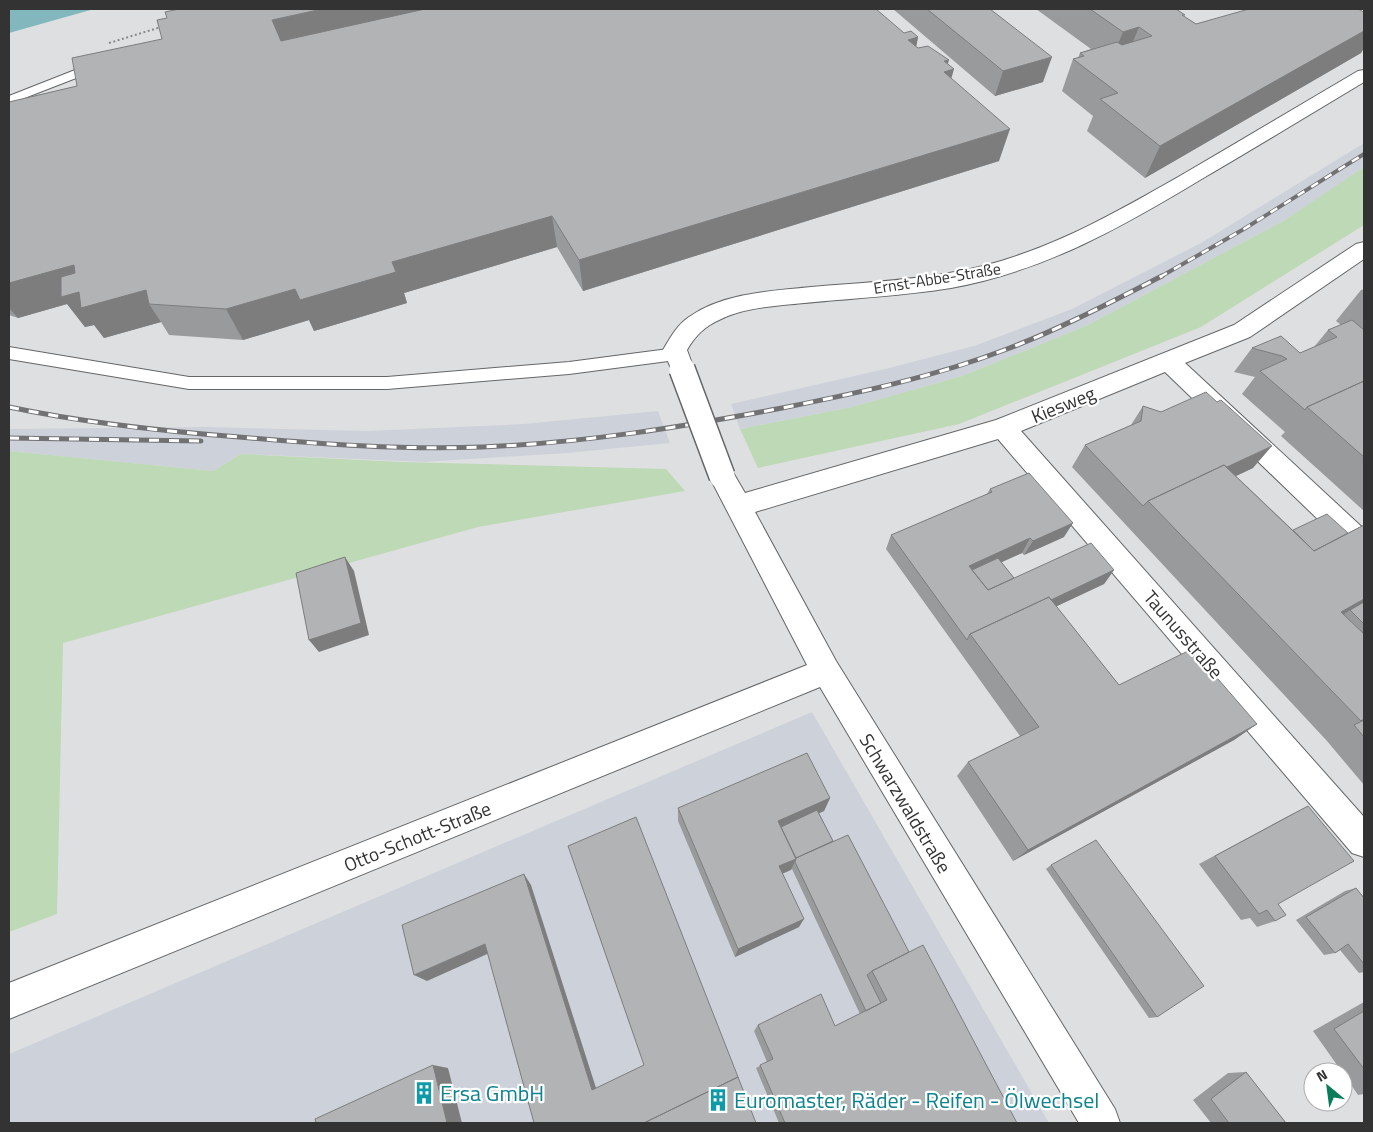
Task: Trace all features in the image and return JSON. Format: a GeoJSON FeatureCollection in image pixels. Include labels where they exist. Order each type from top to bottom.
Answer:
{"type":"FeatureCollection","features":[{"type":"Feature","properties":{"kind":"street","name":"Ernst-Abbe-Straße"},"geometry":{"type":"LineString","coordinates":[[679,362],[675,350],[679,339],[691,326],[712,313],[745,304],[927,283],[997,271],[1034,258],[1088,235],[1144,205],[1364,75]]}},
{"type":"Feature","properties":{"kind":"street","name":"Kiesweg"},"geometry":{"type":"LineString","coordinates":[[738,506],[1003,428],[1242,331],[1364,249]]}},
{"type":"Feature","properties":{"kind":"street"},"geometry":{"type":"LineString","coordinates":[[1168,361],[1364,546]]}},
{"type":"Feature","properties":{"kind":"street","name":"Schwarzwaldstraße"},"geometry":{"type":"LineString","coordinates":[[679,362],[722,476],[826,671],[1101,1123]]}},
{"type":"Feature","properties":{"kind":"street","name":"Taunusstraße"},"geometry":{"type":"LineString","coordinates":[[1003,428],[1364,841]]}},
{"type":"Feature","properties":{"kind":"street","name":"Otto-Schott-Straße"},"geometry":{"type":"LineString","coordinates":[[9,1001],[826,671]]}},
{"type":"Feature","properties":{"kind":"lane"},"geometry":{"type":"LineString","coordinates":[[9,100],[106,62]]}},
{"type":"Feature","properties":{"kind":"lane"},"geometry":{"type":"LineString","coordinates":[[9,353],[189,383],[387,383],[569,368],[679,362]]}},
{"type":"Feature","properties":{"kind":"path"},"geometry":{"type":"LineString","coordinates":[[102,45],[164,26]]}},
{"type":"Feature","properties":{"kind":"shaded area"},"geometry":{"type":"Polygon","coordinates":[[[1364,143],[1364,167],[1331,190],[1285,220],[1088,325],[962,376],[852,407],[740,429],[731,404],[885,369],[974,346],[1072,309],[1201,243],[1364,143]]]}},
{"type":"Feature","properties":{"kind":"shaded area"},"geometry":{"type":"Polygon","coordinates":[[[658,411],[670,443],[568,453],[423,462],[241,454],[213,471],[9,451],[9,429],[207,427],[368,431],[524,424],[658,411]]]}},
{"type":"Feature","properties":{"kind":"shaded area"},"geometry":{"type":"Polygon","coordinates":[[[812,712],[1049,1123],[9,1123],[9,1054],[812,712]]]}},
{"type":"Feature","properties":{"kind":"green space"},"geometry":{"type":"Polygon","coordinates":[[[1364,167],[1364,225],[1201,327],[959,424],[758,468],[740,429],[852,407],[962,376],[1088,325],[1285,220],[1364,167]]]}},
{"type":"Feature","properties":{"kind":"green space"},"geometry":{"type":"Polygon","coordinates":[[[9,451],[213,471],[241,454],[402,462],[666,469],[685,491],[478,527],[63,643],[57,914],[9,932],[9,451]]]}},
{"type":"Feature","properties":{"kind":"water"},"geometry":{"type":"Polygon","coordinates":[[[9,9],[94,9],[9,33],[9,9]]]}},
{"type":"Feature","properties":{"kind":"building"},"geometry":{"type":"Polygon","coordinates":[[[179,9],[322,9],[272,20],[281,41],[425,9],[876,9],[904,33],[911,31],[918,37],[908,40],[918,48],[928,46],[949,60],[944,61],[954,69],[944,72],[1010,129],[579,260],[552,216],[392,262],[396,272],[300,300],[295,289],[226,309],[149,304],[146,290],[81,308],[79,292],[61,297],[61,277],[75,273],[74,265],[9,283],[9,102],[77,86],[72,58],[162,39],[157,20],[167,18],[165,12],[179,9]]]}},
{"type":"Feature","properties":{"kind":"building"},"geometry":{"type":"Polygon","coordinates":[[[927,9],[990,9],[1052,57],[1003,71],[927,9]]]}},
{"type":"Feature","properties":{"kind":"building"},"geometry":{"type":"Polygon","coordinates":[[[1090,9],[1176,9],[1196,24],[1249,9],[1358,9],[1364,12],[1364,31],[1160,146],[1100,99],[1118,93],[1073,59],[1084,56],[1080,53],[1117,42],[1122,45],[1152,36],[1139,27],[1123,32],[1090,9]]]}},
{"type":"Feature","properties":{"kind":"building"},"geometry":{"type":"Polygon","coordinates":[[[1352,320],[1364,330],[1364,381],[1307,407],[1305,410],[1260,371],[1287,359],[1252,348],[1281,336],[1300,353],[1337,337],[1328,330],[1352,320]]]}},
{"type":"Feature","properties":{"kind":"building"},"geometry":{"type":"Polygon","coordinates":[[[1364,381],[1364,457],[1307,407],[1364,381]]]}},
{"type":"Feature","properties":{"kind":"building"},"geometry":{"type":"Polygon","coordinates":[[[1206,392],[1217,402],[1221,400],[1272,446],[1227,467],[1224,465],[1148,501],[1143,506],[1085,445],[1141,421],[1143,406],[1161,412],[1206,392]]]}},
{"type":"Feature","properties":{"kind":"building"},"geometry":{"type":"Polygon","coordinates":[[[1224,465],[1314,551],[1364,525],[1364,599],[1341,612],[1364,634],[1364,719],[1361,721],[1148,501],[1224,465]]]}},
{"type":"Feature","properties":{"kind":"building"},"geometry":{"type":"Polygon","coordinates":[[[1029,473],[1073,523],[1033,541],[1030,538],[969,566],[988,590],[1091,543],[1114,570],[1051,600],[1049,597],[970,634],[967,640],[891,535],[992,492],[990,489],[1029,473]]]}},
{"type":"Feature","properties":{"kind":"building"},"geometry":{"type":"Polygon","coordinates":[[[1327,514],[1348,533],[1314,551],[1293,530],[1327,514]]]}},
{"type":"Feature","properties":{"kind":"building"},"geometry":{"type":"Polygon","coordinates":[[[345,557],[361,623],[309,640],[296,573],[345,557]]]}},
{"type":"Feature","properties":{"kind":"building"},"geometry":{"type":"Polygon","coordinates":[[[998,558],[1014,578],[988,590],[972,570],[998,558]]]}},
{"type":"Feature","properties":{"kind":"building"},"geometry":{"type":"Polygon","coordinates":[[[1049,597],[1119,685],[1192,649],[1257,724],[1028,850],[968,762],[1039,727],[970,634],[1049,597]]]}},
{"type":"Feature","properties":{"kind":"building"},"geometry":{"type":"Polygon","coordinates":[[[1364,602],[1364,624],[1350,610],[1364,602]]]}},
{"type":"Feature","properties":{"kind":"building"},"geometry":{"type":"Polygon","coordinates":[[[1364,720],[1364,737],[1354,725],[1364,720]]]}},
{"type":"Feature","properties":{"kind":"building"},"geometry":{"type":"Polygon","coordinates":[[[807,753],[830,798],[778,821],[796,859],[779,866],[804,919],[738,949],[678,808],[807,753]]]}},
{"type":"Feature","properties":{"kind":"building"},"geometry":{"type":"Polygon","coordinates":[[[1308,806],[1354,861],[1278,904],[1286,915],[1275,921],[1267,910],[1259,914],[1215,856],[1308,806]]]}},
{"type":"Feature","properties":{"kind":"building"},"geometry":{"type":"Polygon","coordinates":[[[817,810],[833,841],[796,858],[781,827],[817,810]]]}},
{"type":"Feature","properties":{"kind":"building"},"geometry":{"type":"Polygon","coordinates":[[[636,817],[738,1077],[644,1123],[534,1123],[485,944],[414,975],[402,925],[524,874],[592,1090],[644,1065],[568,846],[636,817]]]}},
{"type":"Feature","properties":{"kind":"building"},"geometry":{"type":"Polygon","coordinates":[[[848,835],[909,952],[867,975],[881,1003],[866,1011],[795,862],[796,858],[848,835]]]}},
{"type":"Feature","properties":{"kind":"building"},"geometry":{"type":"Polygon","coordinates":[[[1096,840],[1204,986],[1157,1017],[1051,865],[1096,840]]]}},
{"type":"Feature","properties":{"kind":"building"},"geometry":{"type":"Polygon","coordinates":[[[1356,888],[1364,898],[1364,964],[1348,944],[1335,953],[1306,917],[1356,888]]]}},
{"type":"Feature","properties":{"kind":"building"},"geometry":{"type":"Polygon","coordinates":[[[923,945],[1017,1123],[785,1123],[760,1065],[773,1059],[758,1025],[821,994],[835,1026],[887,1000],[872,971],[923,945]]]}},
{"type":"Feature","properties":{"kind":"building"},"geometry":{"type":"Polygon","coordinates":[[[1364,1011],[1364,1069],[1334,1029],[1364,1011]]]}},
{"type":"Feature","properties":{"kind":"building","name":"Ersa GmbH"},"geometry":{"type":"Polygon","coordinates":[[[433,1065],[447,1123],[316,1123],[315,1119],[433,1065]]]}},
{"type":"Feature","properties":{"kind":"building"},"geometry":{"type":"Polygon","coordinates":[[[1246,1072],[1286,1123],[1229,1123],[1211,1099],[1246,1072]]]}},
{"type":"Feature","properties":{"kind":"building","name":"Euromaster, Räder - Reifen - Ölwechsel"},"geometry":{"type":"Polygon","coordinates":[[[738,1077],[756,1123],[644,1123],[738,1077]]]}},
{"type":"Feature","properties":{"kind":"railway"},"geometry":{"type":"LineString","coordinates":[[1160,277],[1244,229],[1364,154]]}},
{"type":"Feature","properties":{"kind":"railway"},"geometry":{"type":"LineString","coordinates":[[9,407],[66,418],[152,429],[361,446],[421,448],[482,447],[595,438],[708,422],[867,390],[924,376],[979,359],[1027,341],[1085,315],[1162,276]]}},
{"type":"Feature","properties":{"kind":"railway"},"geometry":{"type":"LineString","coordinates":[[9,438],[201,441]]}},
{"type":"Feature","properties":{"kind":"place","name":"Ersa GmbH"},"geometry":{"type":"Point","coordinates":[424,1093]}},
{"type":"Feature","properties":{"kind":"place","name":"Euromaster, Räder - Reifen - Ölwechsel"},"geometry":{"type":"Point","coordinates":[718,1100]}}]}
